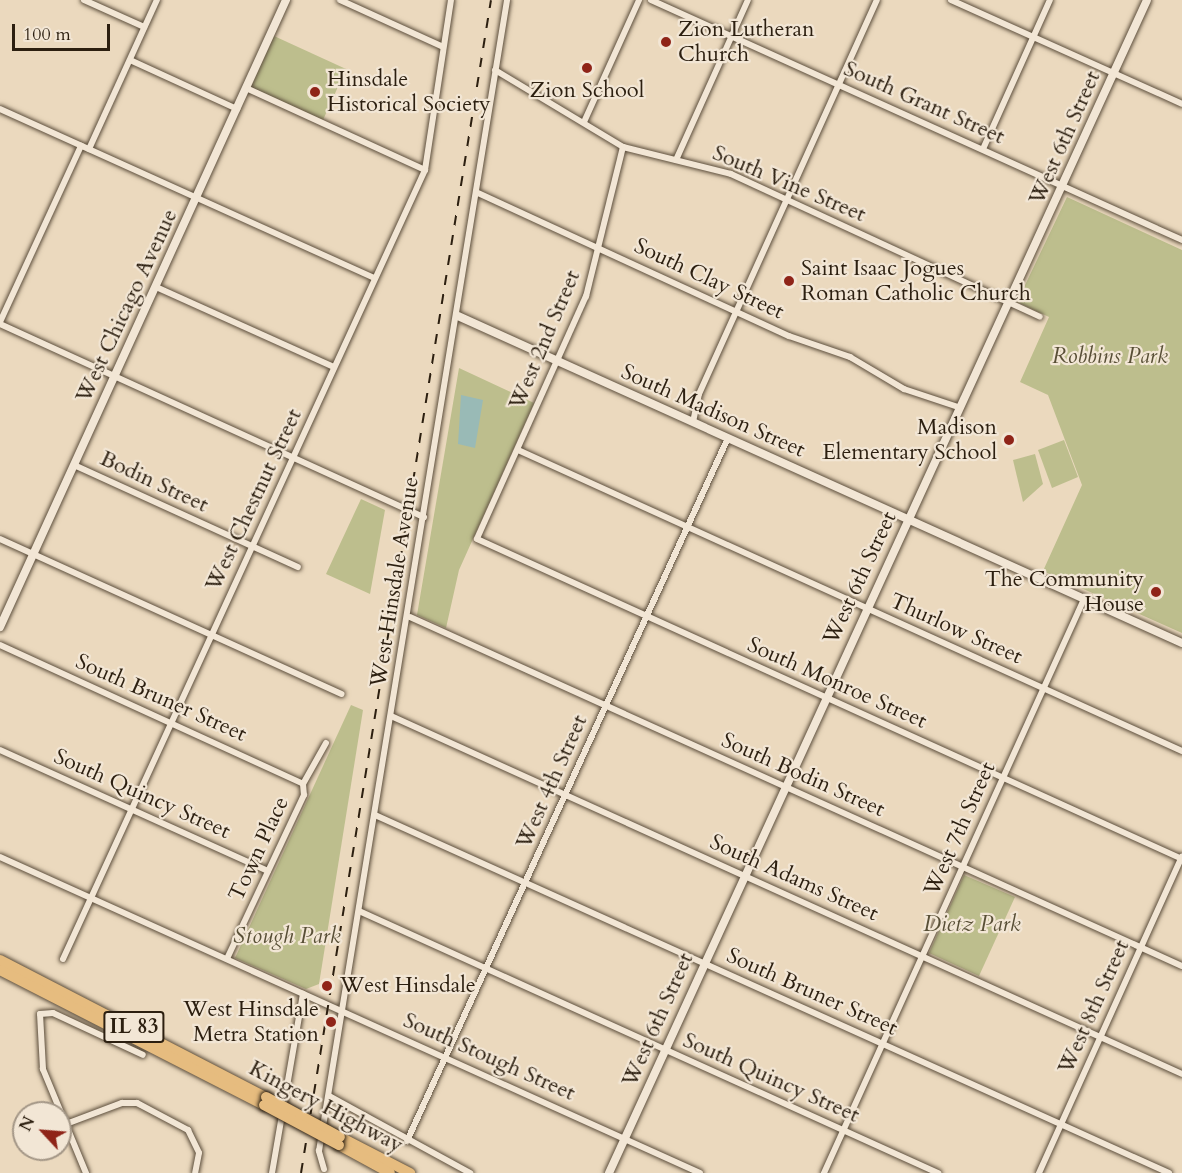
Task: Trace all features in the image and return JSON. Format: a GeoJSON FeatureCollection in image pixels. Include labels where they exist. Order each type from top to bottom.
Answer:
{"type":"FeatureCollection","features":[{"type":"Feature","properties":{"kind":"highway","name":"Kingery Highway"},"geometry":{"type":"LineString","coordinates":[[0,960],[339,1141],[390,1173]]}},
{"type":"Feature","properties":{"kind":"highway","name":"Kingery Highway"},"geometry":{"type":"LineString","coordinates":[[0,970],[265,1101]]}},
{"type":"Feature","properties":{"kind":"highway","name":"Kingery Highway"},"geometry":{"type":"LineString","coordinates":[[339,1141],[410,1173]]}},
{"type":"Feature","properties":{"kind":"street"},"geometry":{"type":"LineString","coordinates":[[84,0],[144,27]]}},
{"type":"Feature","properties":{"kind":"street"},"geometry":{"type":"LineString","coordinates":[[90,149],[157,0]]}},
{"type":"Feature","properties":{"kind":"street","name":"West Chicago Avenue"},"geometry":{"type":"LineString","coordinates":[[0,627],[286,0]]}},
{"type":"Feature","properties":{"kind":"street"},"geometry":{"type":"LineString","coordinates":[[340,0],[443,47]]}},
{"type":"Feature","properties":{"kind":"street","name":"West Chestnut Street"},"geometry":{"type":"LineString","coordinates":[[63,959],[426,170],[450,0]]}},
{"type":"Feature","properties":{"kind":"street","name":"West Hinsdale Avenue"},"geometry":{"type":"LineString","coordinates":[[324,1169],[319,1151],[344,1012],[391,716],[410,617],[507,0]]}},
{"type":"Feature","properties":{"kind":"street"},"geometry":{"type":"LineString","coordinates":[[584,122],[639,0]]}},
{"type":"Feature","properties":{"kind":"street","name":"South Grant Street"},"geometry":{"type":"LineString","coordinates":[[651,0],[983,148],[1182,240]]}},
{"type":"Feature","properties":{"kind":"street"},"geometry":{"type":"LineString","coordinates":[[676,160],[748,0]]}},
{"type":"Feature","properties":{"kind":"street"},"geometry":{"type":"LineString","coordinates":[[693,422],[699,394],[878,0]]}},
{"type":"Feature","properties":{"kind":"street"},"geometry":{"type":"LineString","coordinates":[[951,0],[1182,104]]}},
{"type":"Feature","properties":{"kind":"street"},"geometry":{"type":"LineString","coordinates":[[983,148],[1050,0]]}},
{"type":"Feature","properties":{"kind":"street","name":"West 6th Street"},"geometry":{"type":"LineString","coordinates":[[609,1173],[1006,301],[1018,286],[1147,0]]}},
{"type":"Feature","properties":{"kind":"street"},"geometry":{"type":"LineString","coordinates":[[129,60],[237,109]]}},
{"type":"Feature","properties":{"kind":"street","name":"South Vine Street"},"geometry":{"type":"LineString","coordinates":[[495,70],[623,147],[731,174],[1040,317]]}},
{"type":"Feature","properties":{"kind":"street"},"geometry":{"type":"LineString","coordinates":[[246,88],[426,170]]}},
{"type":"Feature","properties":{"kind":"street"},"geometry":{"type":"LineString","coordinates":[[0,109],[375,278]]}},
{"type":"Feature","properties":{"kind":"street"},"geometry":{"type":"LineString","coordinates":[[81,146],[0,323],[424,517]]}},
{"type":"Feature","properties":{"kind":"street","name":"West 2nd Street"},"geometry":{"type":"LineString","coordinates":[[477,540],[558,361],[601,248],[623,147]]}},
{"type":"Feature","properties":{"kind":"street","name":"South Clay Street"},"geometry":{"type":"LineString","coordinates":[[478,193],[737,310],[789,336],[850,357],[904,389],[958,407]]}},
{"type":"Feature","properties":{"kind":"street"},"geometry":{"type":"LineString","coordinates":[[156,287],[334,367]]}},
{"type":"Feature","properties":{"kind":"street","name":"South Madison Street"},"geometry":{"type":"LineString","coordinates":[[458,316],[1182,643]]}},
{"type":"Feature","properties":{"kind":"street","name":"West 4th Street"},"geometry":{"type":"LineString","coordinates":[[407,1141],[728,438]]}},
{"type":"Feature","properties":{"kind":"street","name":"Thurlow Street"},"geometry":{"type":"LineString","coordinates":[[518,450],[1182,751]]}},
{"type":"Feature","properties":{"kind":"street","name":"Bodin Street"},"geometry":{"type":"LineString","coordinates":[[74,465],[298,567]]}},
{"type":"Feature","properties":{"kind":"street"},"geometry":{"type":"LineString","coordinates":[[0,539],[341,694]]}},
{"type":"Feature","properties":{"kind":"street","name":"South Monroe Street"},"geometry":{"type":"LineString","coordinates":[[477,540],[1182,858]]}},
{"type":"Feature","properties":{"kind":"street","name":"West 7th Street"},"geometry":{"type":"LineString","coordinates":[[824,1173],[1084,599]]}},
{"type":"Feature","properties":{"kind":"street","name":"South Bodin Street"},"geometry":{"type":"LineString","coordinates":[[410,617],[1182,966]]}},
{"type":"Feature","properties":{"kind":"street","name":"South Bruner Street"},"geometry":{"type":"LineString","coordinates":[[0,645],[304,785]]}},
{"type":"Feature","properties":{"kind":"street","name":"South Adams Street"},"geometry":{"type":"LineString","coordinates":[[391,716],[1182,1074]]}},
{"type":"Feature","properties":{"kind":"street","name":"Town Place"},"geometry":{"type":"LineString","coordinates":[[227,959],[268,871],[304,785],[326,743]]}},
{"type":"Feature","properties":{"kind":"street","name":"South Quincy Street"},"geometry":{"type":"LineString","coordinates":[[0,750],[268,871]]}},
{"type":"Feature","properties":{"kind":"street","name":"South Bruner Street"},"geometry":{"type":"LineString","coordinates":[[375,814],[1169,1173]]}},
{"type":"Feature","properties":{"kind":"street","name":"South Stough Street"},"geometry":{"type":"LineString","coordinates":[[0,857],[700,1173]]}},
{"type":"Feature","properties":{"kind":"street","name":"West 8th Street"},"geometry":{"type":"LineString","coordinates":[[1039,1173],[1182,858]]}},
{"type":"Feature","properties":{"kind":"street","name":"South Quincy Street"},"geometry":{"type":"LineString","coordinates":[[359,911],[938,1173]]}},
{"type":"Feature","properties":{"kind":"street"},"geometry":{"type":"LineString","coordinates":[[272,1173],[303,994]]}},
{"type":"Feature","properties":{"kind":"street"},"geometry":{"type":"LineString","coordinates":[[56,1101],[42,1070],[40,1014],[53,1013],[143,1055]]}},
{"type":"Feature","properties":{"kind":"street"},"geometry":{"type":"LineString","coordinates":[[329,1096],[407,1141],[470,1173]]}},
{"type":"Feature","properties":{"kind":"street"},"geometry":{"type":"LineString","coordinates":[[72,1122],[122,1103],[137,1103],[188,1130],[199,1153],[195,1173]]}},
{"type":"Feature","properties":{"kind":"street"},"geometry":{"type":"LineString","coordinates":[[72,1139],[86,1173]]}},
{"type":"Feature","properties":{"kind":"green space"},"geometry":{"type":"Polygon","coordinates":[[[274,36],[346,69],[323,120],[251,87],[274,36]]]}},
{"type":"Feature","properties":{"kind":"green space","name":"Robbins Park"},"geometry":{"type":"Polygon","coordinates":[[[1067,197],[1182,250],[1182,633],[1043,571],[1082,485],[1048,395],[1020,382],[1049,317],[1017,302],[1067,197]]]}},
{"type":"Feature","properties":{"kind":"green space"},"geometry":{"type":"Polygon","coordinates":[[[459,368],[534,403],[459,570],[446,628],[417,615],[459,368]]]}},
{"type":"Feature","properties":{"kind":"green space"},"geometry":{"type":"Polygon","coordinates":[[[1064,440],[1078,477],[1052,488],[1038,450],[1064,440]]]}},
{"type":"Feature","properties":{"kind":"green space"},"geometry":{"type":"Polygon","coordinates":[[[1035,454],[1043,484],[1023,502],[1013,460],[1035,454]]]}},
{"type":"Feature","properties":{"kind":"green space"},"geometry":{"type":"Polygon","coordinates":[[[361,499],[385,510],[370,594],[326,574],[361,499]]]}},
{"type":"Feature","properties":{"kind":"green space","name":"Stough Park"},"geometry":{"type":"Polygon","coordinates":[[[351,705],[363,710],[319,984],[306,989],[235,958],[351,705]]]}},
{"type":"Feature","properties":{"kind":"green space","name":"Dietz Park"},"geometry":{"type":"Polygon","coordinates":[[[964,875],[1015,897],[979,976],[929,953],[964,875]]]}},
{"type":"Feature","properties":{"kind":"water"},"geometry":{"type":"Polygon","coordinates":[[[461,395],[483,400],[475,448],[458,444],[461,395]]]}},
{"type":"Feature","properties":{"kind":"railway"},"geometry":{"type":"LineString","coordinates":[[301,1173],[491,0]]}},
{"type":"Feature","properties":{"kind":"place","name":"Zion Lutheran Church"},"geometry":{"type":"Point","coordinates":[666,42]}},
{"type":"Feature","properties":{"kind":"place","name":"Zion School"},"geometry":{"type":"Point","coordinates":[587,68]}},
{"type":"Feature","properties":{"kind":"place","name":"Hinsdale Historical Society"},"geometry":{"type":"Point","coordinates":[315,92]}},
{"type":"Feature","properties":{"kind":"place","name":"Saint Isaac Jogues Roman Catholic Church"},"geometry":{"type":"Point","coordinates":[789,281]}},
{"type":"Feature","properties":{"kind":"place","name":"Madison Elementary School"},"geometry":{"type":"Point","coordinates":[1009,440]}},
{"type":"Feature","properties":{"kind":"place","name":"The Community House"},"geometry":{"type":"Point","coordinates":[1156,592]}},
{"type":"Feature","properties":{"kind":"place","name":"West Hinsdale"},"geometry":{"type":"Point","coordinates":[327,986]}},
{"type":"Feature","properties":{"kind":"place","name":"West Hinsdale Metra Station"},"geometry":{"type":"Point","coordinates":[331,1022]}}]}
